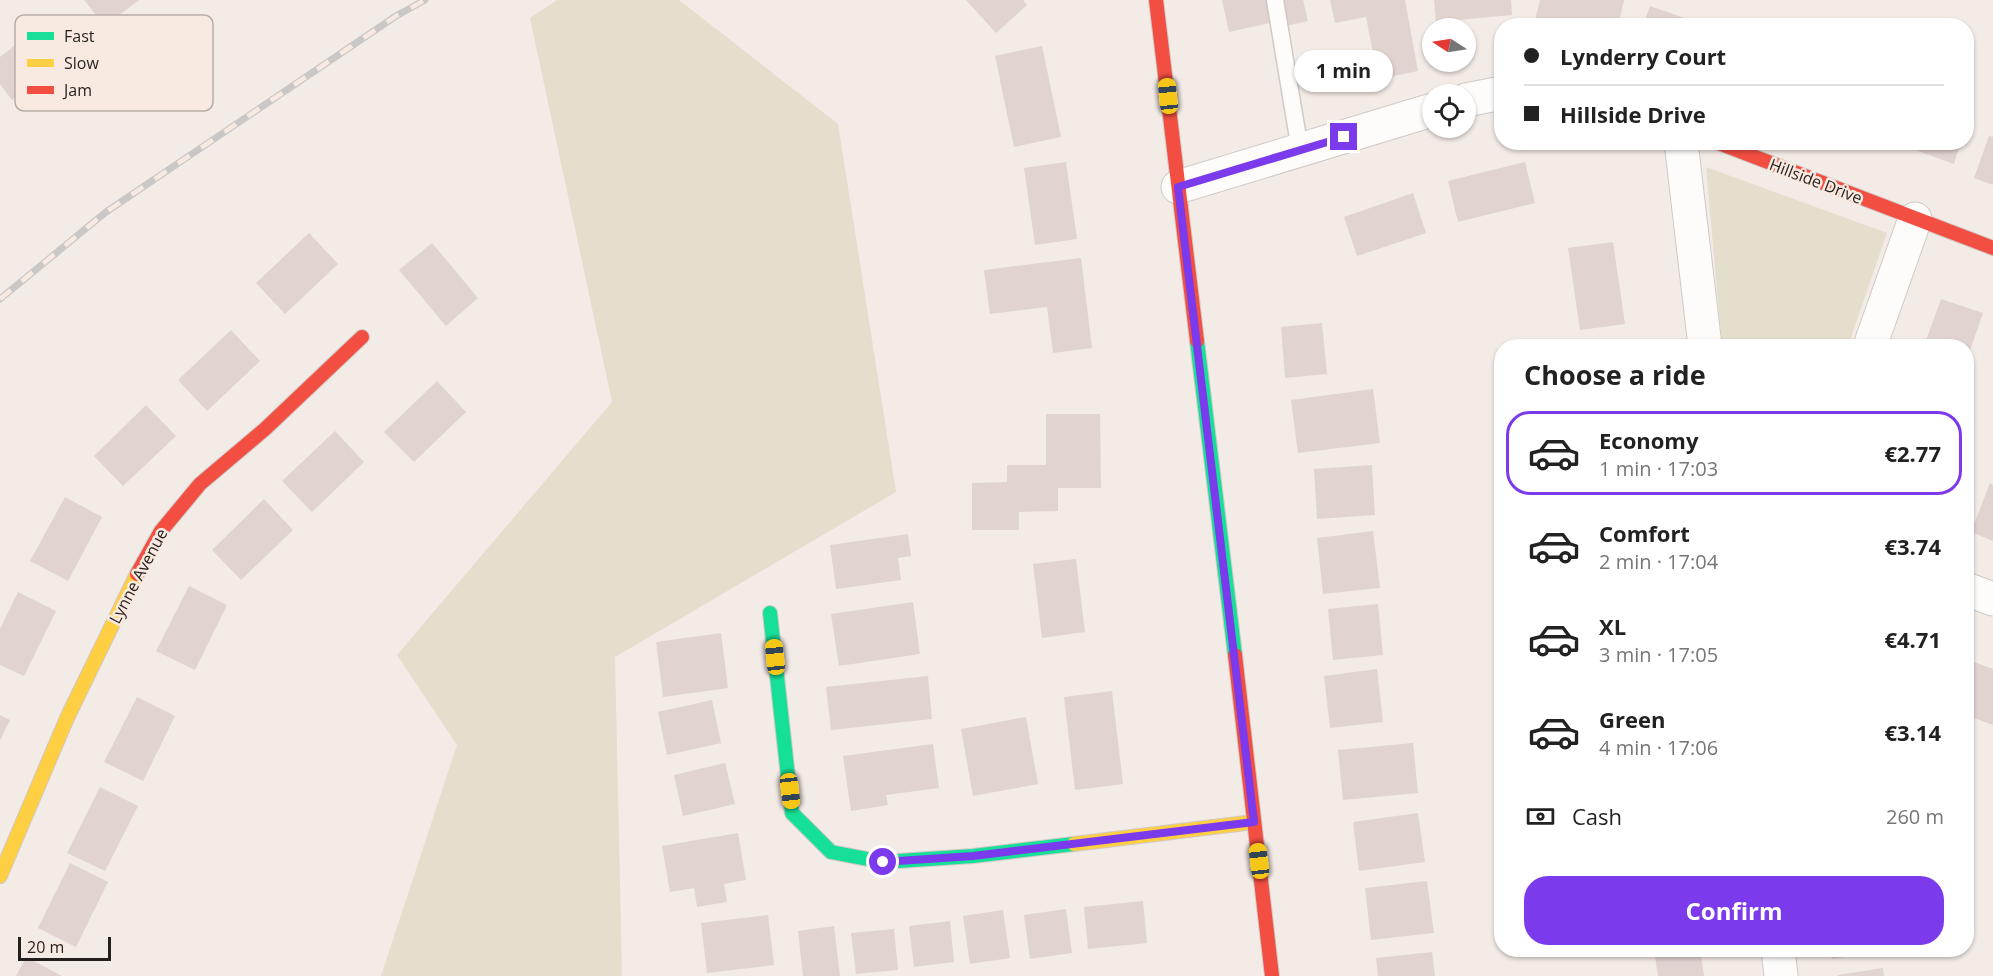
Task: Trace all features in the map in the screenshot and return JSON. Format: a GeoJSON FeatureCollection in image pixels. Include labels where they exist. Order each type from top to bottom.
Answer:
{"type":"FeatureCollection","features":[{"type":"Feature","properties":{"kind":"street"},"geometry":{"type":"LineString","coordinates":[[1156,0],[1272,976]]}},
{"type":"Feature","properties":{"kind":"street"},"geometry":{"type":"LineString","coordinates":[[1476,97],[1494,94]]}},
{"type":"Feature","properties":{"kind":"street"},"geometry":{"type":"LineString","coordinates":[[1178,187],[1422,113]]}},
{"type":"Feature","properties":{"kind":"street"},"geometry":{"type":"LineString","coordinates":[[1682,150],[1704,339]]}},
{"type":"Feature","properties":{"kind":"street","name":"Hillside Drive"},"geometry":{"type":"LineString","coordinates":[[1737,150],[1993,248]]}},
{"type":"Feature","properties":{"kind":"street"},"geometry":{"type":"LineString","coordinates":[[1873,339],[1916,219]]}},
{"type":"Feature","properties":{"kind":"street","name":"Lynne Avenue"},"geometry":{"type":"LineString","coordinates":[[0,876],[67,718],[128,591],[161,531],[200,484],[265,429],[362,337]]}},
{"type":"Feature","properties":{"kind":"street"},"geometry":{"type":"LineString","coordinates":[[1974,592],[1993,599]]}},
{"type":"Feature","properties":{"kind":"street"},"geometry":{"type":"LineString","coordinates":[[770,613],[792,813],[831,852],[883,862],[973,856],[1254,822]]}},
{"type":"Feature","properties":{"kind":"street"},"geometry":{"type":"LineString","coordinates":[[1779,957],[1781,976]]}},
{"type":"Feature","properties":{"kind":"lane"},"geometry":{"type":"LineString","coordinates":[[1275,0],[1300,150]]}},
{"type":"Feature","properties":{"kind":"shaded area"},"geometry":{"type":"Polygon","coordinates":[[[557,0],[679,0],[838,124],[896,492],[615,657],[622,976],[381,976],[457,745],[397,655],[612,402],[530,18],[557,0]]]}},
{"type":"Feature","properties":{"kind":"shaded area"},"geometry":{"type":"Polygon","coordinates":[[[1706,167],[1887,233],[1850,339],[1721,339],[1706,167]]]}},
{"type":"Feature","properties":{"kind":"building"},"geometry":{"type":"Polygon","coordinates":[[[84,0],[139,0],[119,15],[96,15],[84,0]]]}},
{"type":"Feature","properties":{"kind":"building"},"geometry":{"type":"Polygon","coordinates":[[[966,0],[1023,0],[1027,5],[996,33],[966,0]]]}},
{"type":"Feature","properties":{"kind":"building"},"geometry":{"type":"Polygon","coordinates":[[[1222,0],[1303,0],[1308,21],[1285,26],[1283,20],[1229,32],[1222,0]]]}},
{"type":"Feature","properties":{"kind":"building"},"geometry":{"type":"Polygon","coordinates":[[[1330,0],[1405,0],[1418,71],[1378,79],[1366,17],[1335,23],[1330,0]]]}},
{"type":"Feature","properties":{"kind":"building"},"geometry":{"type":"Polygon","coordinates":[[[1434,0],[1511,0],[1512,15],[1476,18],[1436,18],[1434,0]]]}},
{"type":"Feature","properties":{"kind":"building"},"geometry":{"type":"Polygon","coordinates":[[[1540,0],[1624,0],[1620,18],[1536,18],[1540,0]]]}},
{"type":"Feature","properties":{"kind":"building"},"geometry":{"type":"Polygon","coordinates":[[[1650,6],[1685,18],[1646,18],[1650,6]]]}},
{"type":"Feature","properties":{"kind":"building"},"geometry":{"type":"Polygon","coordinates":[[[15,45],[15,98],[12,100],[0,84],[0,57],[15,45]]]}},
{"type":"Feature","properties":{"kind":"building"},"geometry":{"type":"Polygon","coordinates":[[[1042,46],[1061,137],[1014,147],[995,56],[1042,46]]]}},
{"type":"Feature","properties":{"kind":"building"},"geometry":{"type":"Polygon","coordinates":[[[1989,136],[1993,137],[1993,185],[1974,178],[1989,136]]]}},
{"type":"Feature","properties":{"kind":"building"},"geometry":{"type":"Polygon","coordinates":[[[1915,150],[1958,150],[1954,164],[1915,150]]]}},
{"type":"Feature","properties":{"kind":"building"},"geometry":{"type":"Polygon","coordinates":[[[1066,162],[1077,239],[1035,245],[1024,168],[1066,162]]]}},
{"type":"Feature","properties":{"kind":"building"},"geometry":{"type":"Polygon","coordinates":[[[1525,162],[1535,203],[1458,222],[1448,181],[1525,162]]]}},
{"type":"Feature","properties":{"kind":"building"},"geometry":{"type":"Polygon","coordinates":[[[1413,193],[1426,233],[1357,256],[1344,217],[1413,193]]]}},
{"type":"Feature","properties":{"kind":"building"},"geometry":{"type":"Polygon","coordinates":[[[309,233],[338,264],[285,314],[256,283],[309,233]]]}},
{"type":"Feature","properties":{"kind":"building"},"geometry":{"type":"Polygon","coordinates":[[[1613,242],[1625,324],[1580,330],[1568,248],[1613,242]]]}},
{"type":"Feature","properties":{"kind":"building"},"geometry":{"type":"Polygon","coordinates":[[[432,243],[478,298],[446,326],[399,270],[432,243]]]}},
{"type":"Feature","properties":{"kind":"building"},"geometry":{"type":"Polygon","coordinates":[[[1081,258],[1092,348],[1053,353],[1047,307],[990,314],[984,270],[1081,258]]]}},
{"type":"Feature","properties":{"kind":"building"},"geometry":{"type":"Polygon","coordinates":[[[1941,299],[1983,313],[1974,339],[1927,339],[1941,299]]]}},
{"type":"Feature","properties":{"kind":"building"},"geometry":{"type":"Polygon","coordinates":[[[1322,323],[1327,374],[1285,378],[1281,327],[1322,323]]]}},
{"type":"Feature","properties":{"kind":"building"},"geometry":{"type":"Polygon","coordinates":[[[231,330],[260,361],[207,411],[178,380],[231,330]]]}},
{"type":"Feature","properties":{"kind":"building"},"geometry":{"type":"Polygon","coordinates":[[[437,381],[466,412],[414,462],[384,432],[437,381]]]}},
{"type":"Feature","properties":{"kind":"building"},"geometry":{"type":"Polygon","coordinates":[[[1373,389],[1380,443],[1298,453],[1291,400],[1373,389]]]}},
{"type":"Feature","properties":{"kind":"building"},"geometry":{"type":"Polygon","coordinates":[[[146,405],[176,436],[123,486],[94,456],[146,405]]]}},
{"type":"Feature","properties":{"kind":"building"},"geometry":{"type":"Polygon","coordinates":[[[1046,414],[1100,414],[1101,488],[1058,488],[1058,511],[1019,512],[1019,530],[972,530],[972,483],[1007,482],[1007,465],[1046,465],[1046,414]]]}},
{"type":"Feature","properties":{"kind":"building"},"geometry":{"type":"Polygon","coordinates":[[[335,431],[364,462],[312,512],[282,481],[335,431]]]}},
{"type":"Feature","properties":{"kind":"building"},"geometry":{"type":"Polygon","coordinates":[[[1372,465],[1375,515],[1317,519],[1314,469],[1372,465]]]}},
{"type":"Feature","properties":{"kind":"building"},"geometry":{"type":"Polygon","coordinates":[[[1990,483],[1993,485],[1993,541],[1974,533],[1974,524],[1990,483]]]}},
{"type":"Feature","properties":{"kind":"building"},"geometry":{"type":"Polygon","coordinates":[[[65,497],[102,517],[68,581],[30,561],[65,497]]]}},
{"type":"Feature","properties":{"kind":"building"},"geometry":{"type":"Polygon","coordinates":[[[264,499],[293,530],[241,580],[212,550],[264,499]]]}},
{"type":"Feature","properties":{"kind":"building"},"geometry":{"type":"Polygon","coordinates":[[[1373,531],[1380,588],[1323,594],[1317,538],[1373,531]]]}},
{"type":"Feature","properties":{"kind":"building"},"geometry":{"type":"Polygon","coordinates":[[[908,534],[911,556],[898,558],[901,580],[836,589],[830,545],[908,534]]]}},
{"type":"Feature","properties":{"kind":"building"},"geometry":{"type":"Polygon","coordinates":[[[1076,559],[1085,632],[1042,638],[1033,564],[1076,559]]]}},
{"type":"Feature","properties":{"kind":"building"},"geometry":{"type":"Polygon","coordinates":[[[189,586],[227,605],[195,670],[156,651],[189,586]]]}},
{"type":"Feature","properties":{"kind":"building"},"geometry":{"type":"Polygon","coordinates":[[[18,592],[56,611],[24,676],[0,665],[0,629],[18,592]]]}},
{"type":"Feature","properties":{"kind":"building"},"geometry":{"type":"Polygon","coordinates":[[[913,602],[920,654],[839,666],[831,614],[913,602]]]}},
{"type":"Feature","properties":{"kind":"building"},"geometry":{"type":"Polygon","coordinates":[[[1378,604],[1383,655],[1333,660],[1328,609],[1378,604]]]}},
{"type":"Feature","properties":{"kind":"building"},"geometry":{"type":"Polygon","coordinates":[[[721,633],[728,688],[663,697],[656,642],[721,633]]]}},
{"type":"Feature","properties":{"kind":"building"},"geometry":{"type":"Polygon","coordinates":[[[1974,662],[1993,669],[1993,725],[1974,718],[1974,662]]]}},
{"type":"Feature","properties":{"kind":"building"},"geometry":{"type":"Polygon","coordinates":[[[1377,669],[1383,722],[1330,728],[1324,676],[1377,669]]]}},
{"type":"Feature","properties":{"kind":"building"},"geometry":{"type":"Polygon","coordinates":[[[928,676],[932,719],[831,730],[826,687],[928,676]]]}},
{"type":"Feature","properties":{"kind":"building"},"geometry":{"type":"Polygon","coordinates":[[[1112,691],[1123,784],[1075,790],[1064,697],[1112,691]]]}},
{"type":"Feature","properties":{"kind":"building"},"geometry":{"type":"Polygon","coordinates":[[[137,697],[175,716],[143,781],[104,762],[137,697]]]}},
{"type":"Feature","properties":{"kind":"building"},"geometry":{"type":"Polygon","coordinates":[[[712,700],[721,743],[667,755],[658,712],[712,700]]]}},
{"type":"Feature","properties":{"kind":"building"},"geometry":{"type":"Polygon","coordinates":[[[0,715],[10,720],[0,740],[0,715]]]}},
{"type":"Feature","properties":{"kind":"building"},"geometry":{"type":"Polygon","coordinates":[[[1026,717],[1038,784],[973,796],[961,729],[1026,717]]]}},
{"type":"Feature","properties":{"kind":"building"},"geometry":{"type":"Polygon","coordinates":[[[1413,743],[1418,793],[1343,800],[1338,750],[1413,743]]]}},
{"type":"Feature","properties":{"kind":"building"},"geometry":{"type":"Polygon","coordinates":[[[933,744],[939,788],[886,795],[888,805],[851,811],[843,756],[933,744]]]}},
{"type":"Feature","properties":{"kind":"building"},"geometry":{"type":"Polygon","coordinates":[[[725,763],[735,804],[683,816],[674,775],[725,763]]]}},
{"type":"Feature","properties":{"kind":"building"},"geometry":{"type":"Polygon","coordinates":[[[100,787],[138,806],[105,871],[67,853],[100,787]]]}},
{"type":"Feature","properties":{"kind":"building"},"geometry":{"type":"Polygon","coordinates":[[[1418,813],[1425,862],[1359,871],[1353,822],[1418,813]]]}},
{"type":"Feature","properties":{"kind":"building"},"geometry":{"type":"Polygon","coordinates":[[[738,833],[746,880],[724,884],[727,902],[697,907],[694,888],[670,892],[662,846],[738,833]]]}},
{"type":"Feature","properties":{"kind":"building"},"geometry":{"type":"Polygon","coordinates":[[[70,863],[108,882],[76,947],[38,928],[70,863]]]}},
{"type":"Feature","properties":{"kind":"building"},"geometry":{"type":"Polygon","coordinates":[[[1427,881],[1434,933],[1371,940],[1365,888],[1427,881]]]}},
{"type":"Feature","properties":{"kind":"building"},"geometry":{"type":"Polygon","coordinates":[[[1143,901],[1147,943],[1088,949],[1084,907],[1143,901]]]}},
{"type":"Feature","properties":{"kind":"building"},"geometry":{"type":"Polygon","coordinates":[[[1066,909],[1072,953],[1030,959],[1024,915],[1066,909]]]}},
{"type":"Feature","properties":{"kind":"building"},"geometry":{"type":"Polygon","coordinates":[[[1003,910],[1010,958],[970,964],[963,916],[1003,910]]]}},
{"type":"Feature","properties":{"kind":"building"},"geometry":{"type":"Polygon","coordinates":[[[768,915],[774,965],[707,973],[701,923],[768,915]]]}},
{"type":"Feature","properties":{"kind":"building"},"geometry":{"type":"Polygon","coordinates":[[[950,921],[954,962],[914,967],[909,926],[950,921]]]}},
{"type":"Feature","properties":{"kind":"building"},"geometry":{"type":"Polygon","coordinates":[[[834,926],[840,976],[803,976],[798,931],[834,926]]]}},
{"type":"Feature","properties":{"kind":"building"},"geometry":{"type":"Polygon","coordinates":[[[894,929],[898,970],[856,974],[851,933],[894,929]]]}},
{"type":"Feature","properties":{"kind":"building"},"geometry":{"type":"Polygon","coordinates":[[[1432,952],[1435,976],[1378,976],[1376,958],[1432,952]]]}},
{"type":"Feature","properties":{"kind":"building"},"geometry":{"type":"Polygon","coordinates":[[[26,957],[62,976],[16,976],[26,957]]]}},
{"type":"Feature","properties":{"kind":"building"},"geometry":{"type":"Polygon","coordinates":[[[1655,957],[1701,957],[1704,976],[1658,976],[1655,957]]]}},
{"type":"Feature","properties":{"kind":"building"},"geometry":{"type":"Polygon","coordinates":[[[1883,968],[1884,976],[1838,976],[1838,975],[1883,968]]]}},
{"type":"Feature","properties":{"kind":"railway"},"geometry":{"type":"LineString","coordinates":[[0,299],[106,212],[396,16],[425,0]]}},
{"type":"Feature","properties":{"kind":"traffic: fast"},"geometry":{"type":"LineString","coordinates":[[1197,341],[1235,655]]}},
{"type":"Feature","properties":{"kind":"traffic: fast"},"geometry":{"type":"LineString","coordinates":[[770,613],[792,813],[831,852],[883,862],[973,856],[1074,844]]}},
{"type":"Feature","properties":{"kind":"traffic: slow"},"geometry":{"type":"LineString","coordinates":[[0,876],[67,718],[137,574]]}},
{"type":"Feature","properties":{"kind":"traffic: slow"},"geometry":{"type":"LineString","coordinates":[[1074,844],[1254,822]]}},
{"type":"Feature","properties":{"kind":"traffic: jam"},"geometry":{"type":"LineString","coordinates":[[1156,0],[1197,341]]}},
{"type":"Feature","properties":{"kind":"traffic: jam"},"geometry":{"type":"LineString","coordinates":[[1737,150],[1993,248]]}},
{"type":"Feature","properties":{"kind":"traffic: jam"},"geometry":{"type":"LineString","coordinates":[[137,574],[161,531],[200,484],[265,429],[362,337]]}},
{"type":"Feature","properties":{"kind":"traffic: jam"},"geometry":{"type":"LineString","coordinates":[[1235,655],[1272,976]]}},
{"type":"Feature","properties":{"kind":"route"},"geometry":{"type":"LineString","coordinates":[[883,862],[973,856],[1254,822],[1178,187],[1344,137]]}}]}
